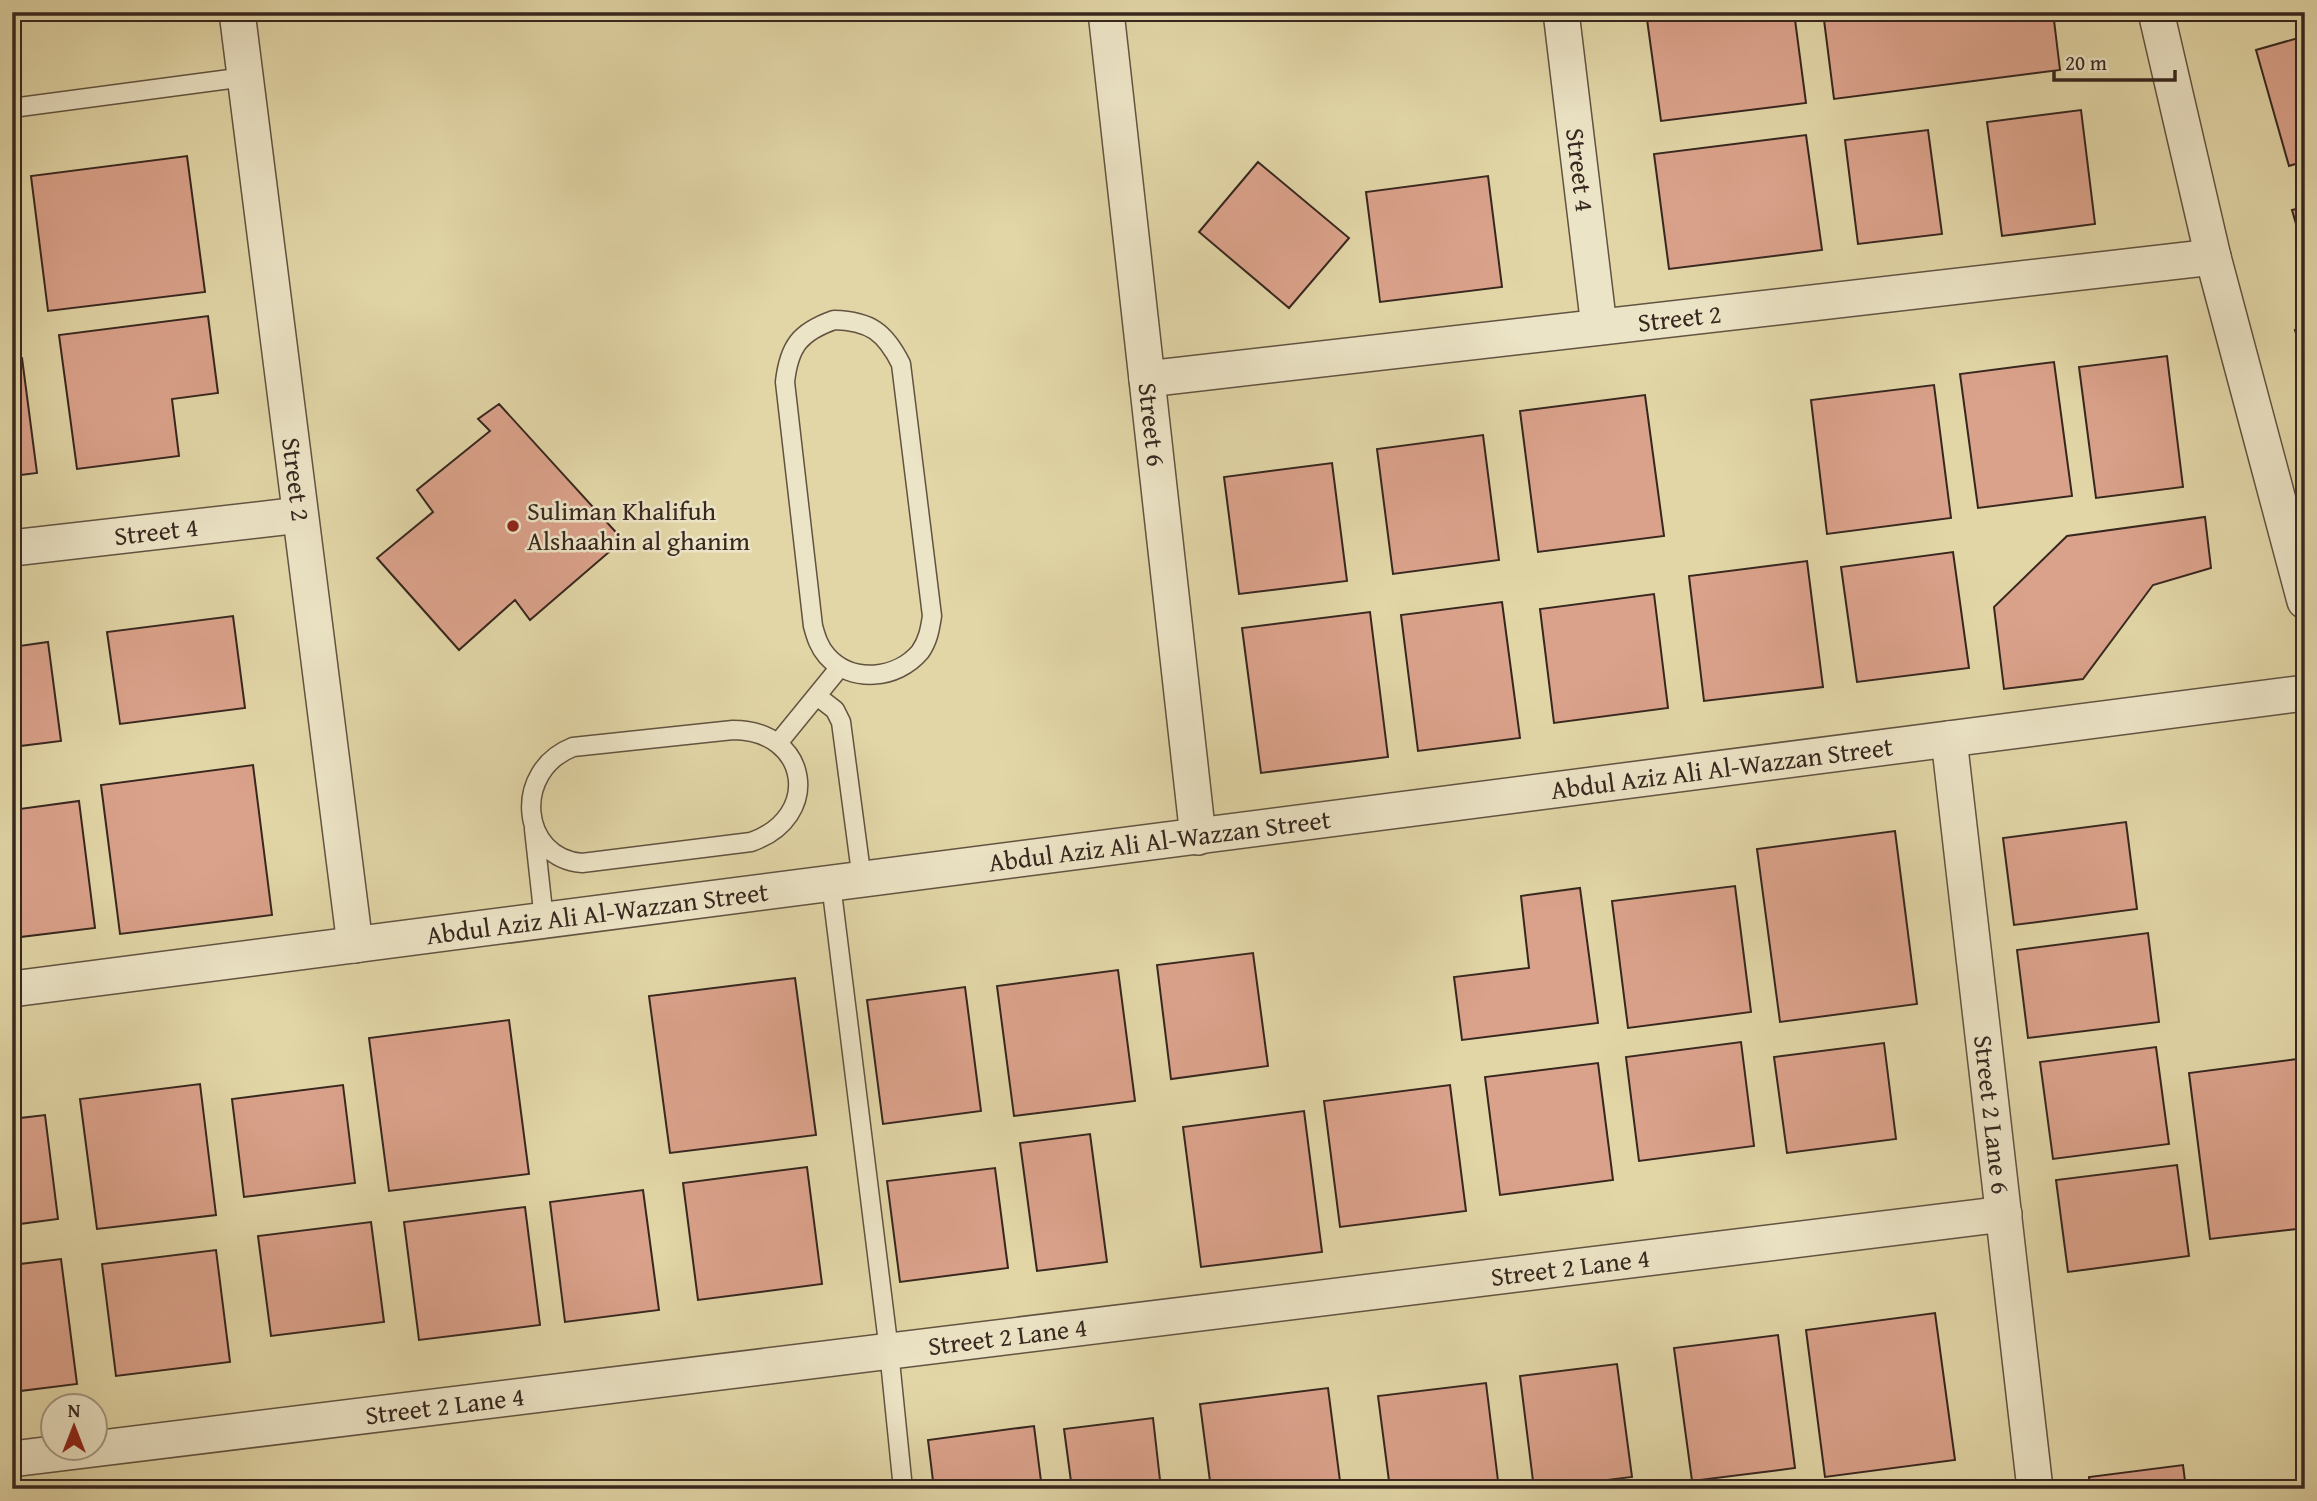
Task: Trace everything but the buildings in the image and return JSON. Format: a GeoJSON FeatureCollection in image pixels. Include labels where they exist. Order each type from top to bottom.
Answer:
{"type":"FeatureCollection","features":[{"type":"Feature","properties":{"kind":"street","name":"Street 2"},"geometry":{"type":"LineString","coordinates":[[237,12],[355,945]]}},
{"type":"Feature","properties":{"kind":"street","name":"Street 6"},"geometry":{"type":"LineString","coordinates":[[1106,12],[1198,836]]}},
{"type":"Feature","properties":{"kind":"street","name":"Street 4"},"geometry":{"type":"LineString","coordinates":[[1561,12],[1599,327]]}},
{"type":"Feature","properties":{"kind":"street"},"geometry":{"type":"LineString","coordinates":[[2155,12],[2213,257],[2305,601]]}},
{"type":"Feature","properties":{"kind":"street","name":"Street 2"},"geometry":{"type":"LineString","coordinates":[[1147,379],[2213,257]]}},
{"type":"Feature","properties":{"kind":"street","name":"Street 4"},"geometry":{"type":"LineString","coordinates":[[12,548],[300,515]]}},
{"type":"Feature","properties":{"kind":"street","name":"Abdul Aziz Ali Al-Wazzan Street"},"geometry":{"type":"LineString","coordinates":[[12,989],[2305,693]]}},
{"type":"Feature","properties":{"kind":"street","name":"Street 2 Lane 6"},"geometry":{"type":"LineString","coordinates":[[1949,739],[2035,1489]]}},
{"type":"Feature","properties":{"kind":"street","name":"Street 2 Lane 4"},"geometry":{"type":"LineString","coordinates":[[12,1459],[2004,1214]]}},
{"type":"Feature","properties":{"kind":"lane"},"geometry":{"type":"LineString","coordinates":[[12,108],[245,77]]}},
{"type":"Feature","properties":{"kind":"lane"},"geometry":{"type":"LineString","coordinates":[[834,320],[856,321],[876,330],[891,344],[901,364],[932,616],[929,634],[921,650],[908,663],[875,676],[857,674],[840,667],[827,656],[818,642],[813,626],[785,382],[787,361],[797,341],[814,327],[834,320]]}},
{"type":"Feature","properties":{"kind":"lane"},"geometry":{"type":"LineString","coordinates":[[778,743],[840,667]]}},
{"type":"Feature","properties":{"kind":"lane"},"geometry":{"type":"LineString","coordinates":[[817,696],[835,710],[841,722],[846,882],[904,1489]]}},
{"type":"Feature","properties":{"kind":"lane"},"geometry":{"type":"LineString","coordinates":[[534,826],[542,841],[555,854],[572,862],[582,863],[751,842],[768,836],[783,825],[793,809],[798,792],[797,773],[790,757],[778,743],[764,734],[748,730],[573,747],[550,761],[538,774],[531,791],[530,809],[544,920]]}},
{"type":"Feature","properties":{"kind":"place","name":"Suliman Khalifuh Alshaahin al ghanim"},"geometry":{"type":"Point","coordinates":[513,526]}}]}
